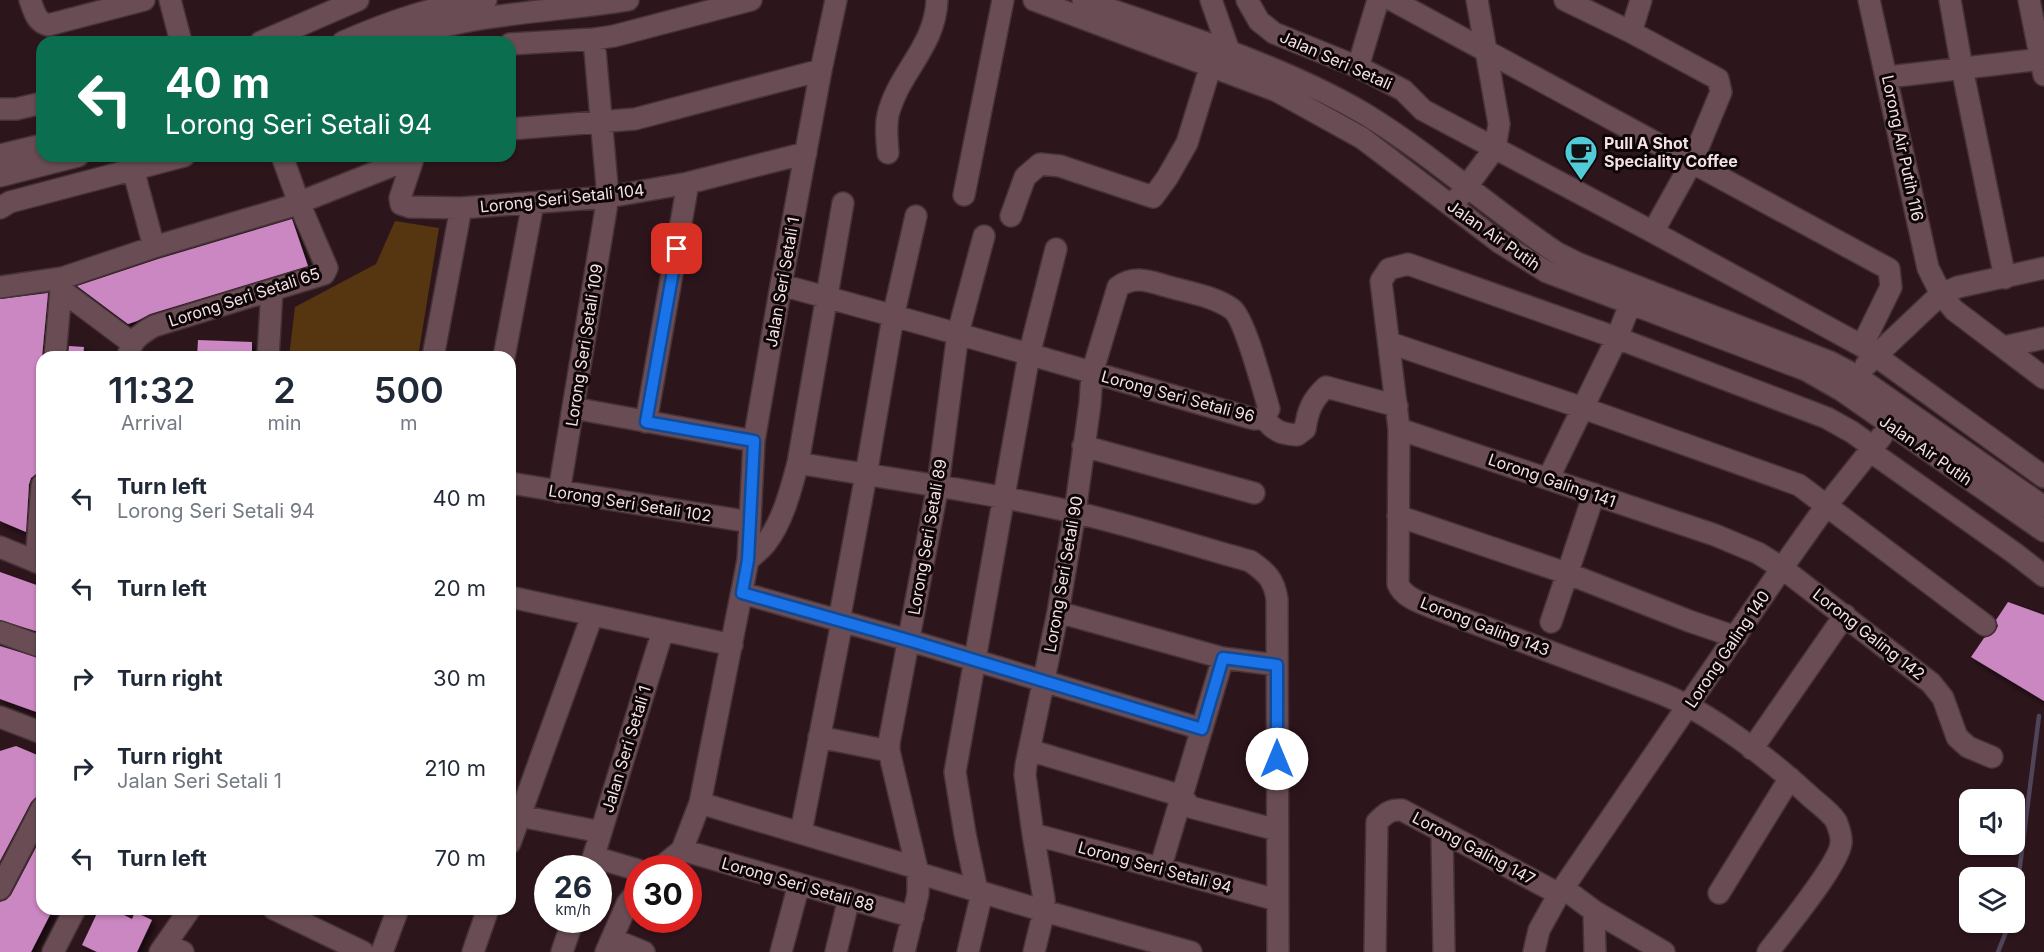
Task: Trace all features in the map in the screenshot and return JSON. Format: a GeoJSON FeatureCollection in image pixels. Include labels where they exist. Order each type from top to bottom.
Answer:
{"type":"FeatureCollection","features":[{"type":"Feature","properties":{"kind":"street"},"geometry":{"type":"LineString","coordinates":[[30,0],[37,18],[42,24],[48,25],[144,0]]}},
{"type":"Feature","properties":{"kind":"street"},"geometry":{"type":"LineString","coordinates":[[170,0],[179,36]]}},
{"type":"Feature","properties":{"kind":"street"},"geometry":{"type":"LineString","coordinates":[[275,36],[358,0]]}},
{"type":"Feature","properties":{"kind":"street"},"geometry":{"type":"LineString","coordinates":[[407,36],[486,0]]}},
{"type":"Feature","properties":{"kind":"street"},"geometry":{"type":"LineString","coordinates":[[359,36],[395,22],[476,20],[628,0]]}},
{"type":"Feature","properties":{"kind":"street"},"geometry":{"type":"LineString","coordinates":[[516,44],[614,36],[751,0]]}},
{"type":"Feature","properties":{"kind":"street"},"geometry":{"type":"LineString","coordinates":[[888,153],[886,134],[888,112],[901,81],[929,37],[937,10],[937,0]]}},
{"type":"Feature","properties":{"kind":"street"},"geometry":{"type":"LineString","coordinates":[[964,195],[1003,0]]}},
{"type":"Feature","properties":{"kind":"street","name":"Jalan Air Putih"},"geometry":{"type":"LineString","coordinates":[[1034,0],[1278,91],[1362,138],[1499,242],[1547,272],[1806,370],[1848,383]]}},
{"type":"Feature","properties":{"kind":"street","name":"Jalan Air Putih"},"geometry":{"type":"LineString","coordinates":[[1083,0],[1229,51],[1327,94],[1398,135],[1557,253],[1577,263],[1811,353],[1848,383],[2041,521]]}},
{"type":"Feature","properties":{"kind":"street"},"geometry":{"type":"LineString","coordinates":[[1212,0],[1229,51]]}},
{"type":"Feature","properties":{"kind":"street","name":"Jalan Seri Setali"},"geometry":{"type":"LineString","coordinates":[[1248,0],[1259,21],[1275,33],[1358,67],[1403,90],[1423,110],[1492,153],[1653,232],[1869,350],[2044,477]]}},
{"type":"Feature","properties":{"kind":"street"},"geometry":{"type":"LineString","coordinates":[[1358,67],[1378,0]]}},
{"type":"Feature","properties":{"kind":"street"},"geometry":{"type":"LineString","coordinates":[[1392,0],[1889,269],[1891,287],[1869,350],[1848,383]]}},
{"type":"Feature","properties":{"kind":"street"},"geometry":{"type":"LineString","coordinates":[[1477,0],[1499,124],[1492,153],[1490,180],[1498,211]]}},
{"type":"Feature","properties":{"kind":"street"},"geometry":{"type":"LineString","coordinates":[[1567,0],[1718,79],[1721,92],[1692,162],[1653,232]]}},
{"type":"Feature","properties":{"kind":"street"},"geometry":{"type":"LineString","coordinates":[[1631,32],[1641,0]]}},
{"type":"Feature","properties":{"kind":"street","name":"Lorong Air Putih 116"},"geometry":{"type":"LineString","coordinates":[[1869,0],[1929,268],[1941,294],[1954,310],[2044,378]]}},
{"type":"Feature","properties":{"kind":"street"},"geometry":{"type":"LineString","coordinates":[[1950,0],[2005,278]]}},
{"type":"Feature","properties":{"kind":"street"},"geometry":{"type":"LineString","coordinates":[[1888,77],[1962,68],[2043,67],[2029,0]]}},
{"type":"Feature","properties":{"kind":"street","name":"Jalan Seri Setali 1"},"geometry":{"type":"LineString","coordinates":[[676,855],[682,850],[700,803],[742,593],[748,560],[754,441],[833,2]]}},
{"type":"Feature","properties":{"kind":"street","name":"Lorong Seri Setali 109"},"geometry":{"type":"LineString","coordinates":[[559,492],[608,197],[594,39]]}},
{"type":"Feature","properties":{"kind":"street"},"geometry":{"type":"LineString","coordinates":[[1011,216],[1025,177],[1040,164],[1060,166],[1153,197],[1187,143],[1210,65]]}},
{"type":"Feature","properties":{"kind":"street"},"geometry":{"type":"LineString","coordinates":[[516,129],[635,119],[821,70]]}},
{"type":"Feature","properties":{"kind":"street"},"geometry":{"type":"LineString","coordinates":[[0,108],[16,110],[36,105]]}},
{"type":"Feature","properties":{"kind":"street"},"geometry":{"type":"LineString","coordinates":[[0,148],[34,146]]}},
{"type":"Feature","properties":{"kind":"street"},"geometry":{"type":"LineString","coordinates":[[0,154],[34,146]]}},
{"type":"Feature","properties":{"kind":"street","name":"Lorong Seri Setali 104"},"geometry":{"type":"LineString","coordinates":[[412,162],[400,198],[401,204],[410,207],[461,208],[608,197],[688,183],[806,153]]}},
{"type":"Feature","properties":{"kind":"street"},"geometry":{"type":"LineString","coordinates":[[1436,164],[1469,165],[1492,153]]}},
{"type":"Feature","properties":{"kind":"street"},"geometry":{"type":"LineString","coordinates":[[1450,206],[1492,153]]}},
{"type":"Feature","properties":{"kind":"street"},"geometry":{"type":"LineString","coordinates":[[0,176],[55,162]]}},
{"type":"Feature","properties":{"kind":"street"},"geometry":{"type":"LineString","coordinates":[[0,208],[10,202],[160,162]]}},
{"type":"Feature","properties":{"kind":"street","name":"Lorong Seri Setali 65"},"geometry":{"type":"LineString","coordinates":[[130,350],[139,334],[154,326],[326,272],[327,268],[284,162]]}},
{"type":"Feature","properties":{"kind":"street"},"geometry":{"type":"LineString","coordinates":[[0,287],[61,284],[154,247],[299,203],[402,162]]}},
{"type":"Feature","properties":{"kind":"street"},"geometry":{"type":"LineString","coordinates":[[133,169],[154,247]]}},
{"type":"Feature","properties":{"kind":"street"},"geometry":{"type":"LineString","coordinates":[[646,422],[688,183]]}},
{"type":"Feature","properties":{"kind":"street"},"geometry":{"type":"LineString","coordinates":[[505,351],[533,203]]}},
{"type":"Feature","properties":{"kind":"street"},"geometry":{"type":"LineString","coordinates":[[748,560],[765,544],[775,528],[792,487],[843,203]]}},
{"type":"Feature","properties":{"kind":"street"},"geometry":{"type":"LineString","coordinates":[[435,351],[461,208]]}},
{"type":"Feature","properties":{"kind":"street"},"geometry":{"type":"LineString","coordinates":[[801,832],[893,317],[916,216]]}},
{"type":"Feature","properties":{"kind":"street","name":"Lorong Seri Setali 89"},"geometry":{"type":"LineString","coordinates":[[904,952],[918,894],[918,870],[889,743],[938,485],[958,333],[984,236]]}},
{"type":"Feature","properties":{"kind":"street"},"geometry":{"type":"LineString","coordinates":[[968,952],[980,892],[965,834],[955,772],[1029,355],[1056,249]]}},
{"type":"Feature","properties":{"kind":"street"},"geometry":{"type":"LineString","coordinates":[[1399,429],[1381,281],[1389,269],[1408,264],[1617,338],[1827,418],[1852,432],[2013,552],[2038,572],[2035,582],[2044,589]]}},
{"type":"Feature","properties":{"kind":"street"},"geometry":{"type":"LineString","coordinates":[[1869,350],[1941,294],[1958,287],[2044,268]]}},
{"type":"Feature","properties":{"kind":"street","name":"Lorong Seri Setali 90"},"geometry":{"type":"LineString","coordinates":[[1034,952],[1044,911],[1044,899],[1026,775],[1029,750],[1058,612],[1075,512],[1092,373],[1118,287],[1125,282],[1142,279],[1216,300],[1231,309],[1241,322],[1269,409],[1264,418]]}},
{"type":"Feature","properties":{"kind":"street"},"geometry":{"type":"LineString","coordinates":[[61,284],[130,350]]}},
{"type":"Feature","properties":{"kind":"street"},"geometry":{"type":"LineString","coordinates":[[55,351],[61,284]]}},
{"type":"Feature","properties":{"kind":"street","name":"Lorong Seri Setali 96"},"geometry":{"type":"LineString","coordinates":[[781,285],[1254,418],[1264,418]]}},
{"type":"Feature","properties":{"kind":"street"},"geometry":{"type":"LineString","coordinates":[[268,351],[272,290]]}},
{"type":"Feature","properties":{"kind":"street"},"geometry":{"type":"LineString","coordinates":[[1548,479],[1617,338],[1630,304]]}},
{"type":"Feature","properties":{"kind":"street"},"geometry":{"type":"LineString","coordinates":[[2004,347],[2044,338]]}},
{"type":"Feature","properties":{"kind":"street"},"geometry":{"type":"LineString","coordinates":[[1390,343],[1583,408],[1799,485],[1985,625]]}},
{"type":"Feature","properties":{"kind":"street"},"geometry":{"type":"LineString","coordinates":[[1264,418],[1272,429],[1282,434],[1297,435],[1305,429],[1308,410],[1315,398],[1326,387],[1397,406]]}},
{"type":"Feature","properties":{"kind":"street"},"geometry":{"type":"LineString","coordinates":[[573,408],[754,441]]}},
{"type":"Feature","properties":{"kind":"street","name":"Lorong Galing 140"},"geometry":{"type":"LineString","coordinates":[[1534,952],[1539,930],[1561,891],[1826,506],[1897,418]]}},
{"type":"Feature","properties":{"kind":"street","name":"Lorong Galing 141"},"geometry":{"type":"LineString","coordinates":[[1399,429],[1742,546],[1782,568]]}},
{"type":"Feature","properties":{"kind":"street","name":"Lorong Galing 143"},"geometry":{"type":"LineString","coordinates":[[1399,429],[1398,584],[1401,591],[1439,610],[1660,693],[1688,706],[1752,748],[1790,778],[1835,820],[1842,841],[1839,852],[1768,952]]}},
{"type":"Feature","properties":{"kind":"street"},"geometry":{"type":"LineString","coordinates":[[1083,446],[1254,494]]}},
{"type":"Feature","properties":{"kind":"street"},"geometry":{"type":"LineString","coordinates":[[798,463],[938,485],[1075,512],[1250,561],[1271,577],[1276,592],[1278,952]]}},
{"type":"Feature","properties":{"kind":"street","name":"Lorong Seri Setali 102"},"geometry":{"type":"LineString","coordinates":[[516,484],[750,522]]}},
{"type":"Feature","properties":{"kind":"street"},"geometry":{"type":"LineString","coordinates":[[1551,622],[1594,494]]}},
{"type":"Feature","properties":{"kind":"street"},"geometry":{"type":"LineString","coordinates":[[1398,516],[1569,574],[1736,637]]}},
{"type":"Feature","properties":{"kind":"street"},"geometry":{"type":"LineString","coordinates":[[2013,552],[2041,521]]}},
{"type":"Feature","properties":{"kind":"street"},"geometry":{"type":"LineString","coordinates":[[0,547],[36,562]]}},
{"type":"Feature","properties":{"kind":"street","name":"Lorong Galing 142"},"geometry":{"type":"LineString","coordinates":[[1782,568],[1931,683],[1943,698],[1957,737],[1968,747],[1992,758]]}},
{"type":"Feature","properties":{"kind":"street"},"geometry":{"type":"LineString","coordinates":[[742,593],[908,640],[1202,729]]}},
{"type":"Feature","properties":{"kind":"street"},"geometry":{"type":"LineString","coordinates":[[516,599],[732,645]]}},
{"type":"Feature","properties":{"kind":"street"},"geometry":{"type":"LineString","coordinates":[[1058,612],[1223,658],[1277,665]]}},
{"type":"Feature","properties":{"kind":"street"},"geometry":{"type":"LineString","coordinates":[[1752,748],[1845,615]]}},
{"type":"Feature","properties":{"kind":"street"},"geometry":{"type":"LineString","coordinates":[[516,813],[592,616]]}},
{"type":"Feature","properties":{"kind":"street","name":"Jalan Seri Setali 1"},"geometry":{"type":"LineString","coordinates":[[594,855],[663,630]]}},
{"type":"Feature","properties":{"kind":"street"},"geometry":{"type":"LineString","coordinates":[[0,632],[36,645]]}},
{"type":"Feature","properties":{"kind":"street"},"geometry":{"type":"LineString","coordinates":[[1160,869],[1223,658]]}},
{"type":"Feature","properties":{"kind":"street"},"geometry":{"type":"LineString","coordinates":[[0,718],[36,731]]}},
{"type":"Feature","properties":{"kind":"street"},"geometry":{"type":"LineString","coordinates":[[819,737],[890,751]]}},
{"type":"Feature","properties":{"kind":"street"},"geometry":{"type":"LineString","coordinates":[[1029,750],[1182,796],[1190,807],[1277,830]]}},
{"type":"Feature","properties":{"kind":"street"},"geometry":{"type":"LineString","coordinates":[[1719,892],[1790,778]]}},
{"type":"Feature","properties":{"kind":"street"},"geometry":{"type":"LineString","coordinates":[[700,803],[801,832],[980,892],[1191,952]]}},
{"type":"Feature","properties":{"kind":"street","name":"Lorong Galing 147"},"geometry":{"type":"LineString","coordinates":[[1375,952],[1377,822],[1384,814],[1394,810],[1402,810],[1442,833],[1561,891],[1664,952]]}},
{"type":"Feature","properties":{"kind":"street"},"geometry":{"type":"LineString","coordinates":[[516,816],[601,832]]}},
{"type":"Feature","properties":{"kind":"street"},"geometry":{"type":"LineString","coordinates":[[0,889],[36,820]]}},
{"type":"Feature","properties":{"kind":"street"},"geometry":{"type":"LineString","coordinates":[[1442,833],[1444,952]]}},
{"type":"Feature","properties":{"kind":"street","name":"Lorong Seri Setali 94"},"geometry":{"type":"LineString","coordinates":[[1033,834],[1277,900]]}},
{"type":"Feature","properties":{"kind":"street","name":"Lorong Seri Setali 88"},"geometry":{"type":"LineString","coordinates":[[682,850],[913,917]]}},
{"type":"Feature","properties":{"kind":"street"},"geometry":{"type":"LineString","coordinates":[[781,952],[799,884]]}},
{"type":"Feature","properties":{"kind":"street"},"geometry":{"type":"LineString","coordinates":[[836,952],[849,898]]}},
{"type":"Feature","properties":{"kind":"street"},"geometry":{"type":"LineString","coordinates":[[624,911],[609,946],[644,952]]}},
{"type":"Feature","properties":{"kind":"street"},"geometry":{"type":"LineString","coordinates":[[1594,911],[1595,952]]}},
{"type":"Feature","properties":{"kind":"street"},"geometry":{"type":"LineString","coordinates":[[53,952],[72,915]]}},
{"type":"Feature","properties":{"kind":"street"},"geometry":{"type":"LineString","coordinates":[[170,949],[187,915]]}},
{"type":"Feature","properties":{"kind":"street"},"geometry":{"type":"LineString","coordinates":[[286,915],[363,952]]}},
{"type":"Feature","properties":{"kind":"street"},"geometry":{"type":"LineString","coordinates":[[382,952],[396,915]]}},
{"type":"Feature","properties":{"kind":"street"},"geometry":{"type":"LineString","coordinates":[[473,952],[486,915]]}},
{"type":"Feature","properties":{"kind":"street"},"geometry":{"type":"LineString","coordinates":[[562,952],[569,933]]}},
{"type":"Feature","properties":{"kind":"shaded area"},"geometry":{"type":"Polygon","coordinates":[[[395,221],[439,228],[419,351],[290,351],[295,307],[376,264],[395,221]]]}},
{"type":"Feature","properties":{"kind":"building"},"geometry":{"type":"Polygon","coordinates":[[[292,219],[308,266],[150,314],[128,324],[77,286],[158,259],[292,219]]]}},
{"type":"Feature","properties":{"kind":"building"},"geometry":{"type":"Polygon","coordinates":[[[48,293],[43,351],[36,351],[36,474],[31,478],[29,484],[26,532],[0,521],[0,299],[48,293]]]}},
{"type":"Feature","properties":{"kind":"building"},"geometry":{"type":"Polygon","coordinates":[[[198,340],[252,342],[252,351],[197,351],[198,340]]]}},
{"type":"Feature","properties":{"kind":"building"},"geometry":{"type":"Polygon","coordinates":[[[69,346],[84,347],[84,351],[69,351],[69,346]]]}},
{"type":"Feature","properties":{"kind":"building"},"geometry":{"type":"Polygon","coordinates":[[[0,572],[36,585],[36,631],[0,620],[0,572]]]}},
{"type":"Feature","properties":{"kind":"building"},"geometry":{"type":"Polygon","coordinates":[[[2008,602],[2044,615],[2044,701],[1971,657],[1984,638],[1995,632],[1998,626],[1996,620],[2008,602]]]}},
{"type":"Feature","properties":{"kind":"building"},"geometry":{"type":"Polygon","coordinates":[[[0,646],[36,657],[36,712],[0,699],[0,646]]]}},
{"type":"Feature","properties":{"kind":"building"},"geometry":{"type":"Polygon","coordinates":[[[16,746],[36,754],[36,797],[31,802],[0,861],[0,751],[16,746]]]}},
{"type":"Feature","properties":{"kind":"building"},"geometry":{"type":"Polygon","coordinates":[[[36,847],[36,915],[50,915],[31,952],[0,952],[0,902],[11,895],[36,847]]]}},
{"type":"Feature","properties":{"kind":"building"},"geometry":{"type":"Polygon","coordinates":[[[96,915],[124,915],[132,919],[134,915],[141,915],[152,920],[137,952],[97,952],[82,945],[96,915]]]}},
{"type":"Feature","properties":{"kind":"waterway"},"geometry":{"type":"LineString","coordinates":[[2020,867],[2039,716]]}},
{"type":"Feature","properties":{"kind":"waterway"},"geometry":{"type":"LineString","coordinates":[[1998,952],[2006,933]]}},
{"type":"Feature","properties":{"kind":"place","name":"Pull A Shot Speciality Coffee"},"geometry":{"type":"Point","coordinates":[1581,181]}},
{"type":"Feature","properties":{"kind":"route"},"geometry":{"type":"LineString","coordinates":[[677,249],[646,422],[754,441],[748,560],[742,593],[908,640],[1202,729],[1223,658],[1277,665],[1277,759]]}}]}
